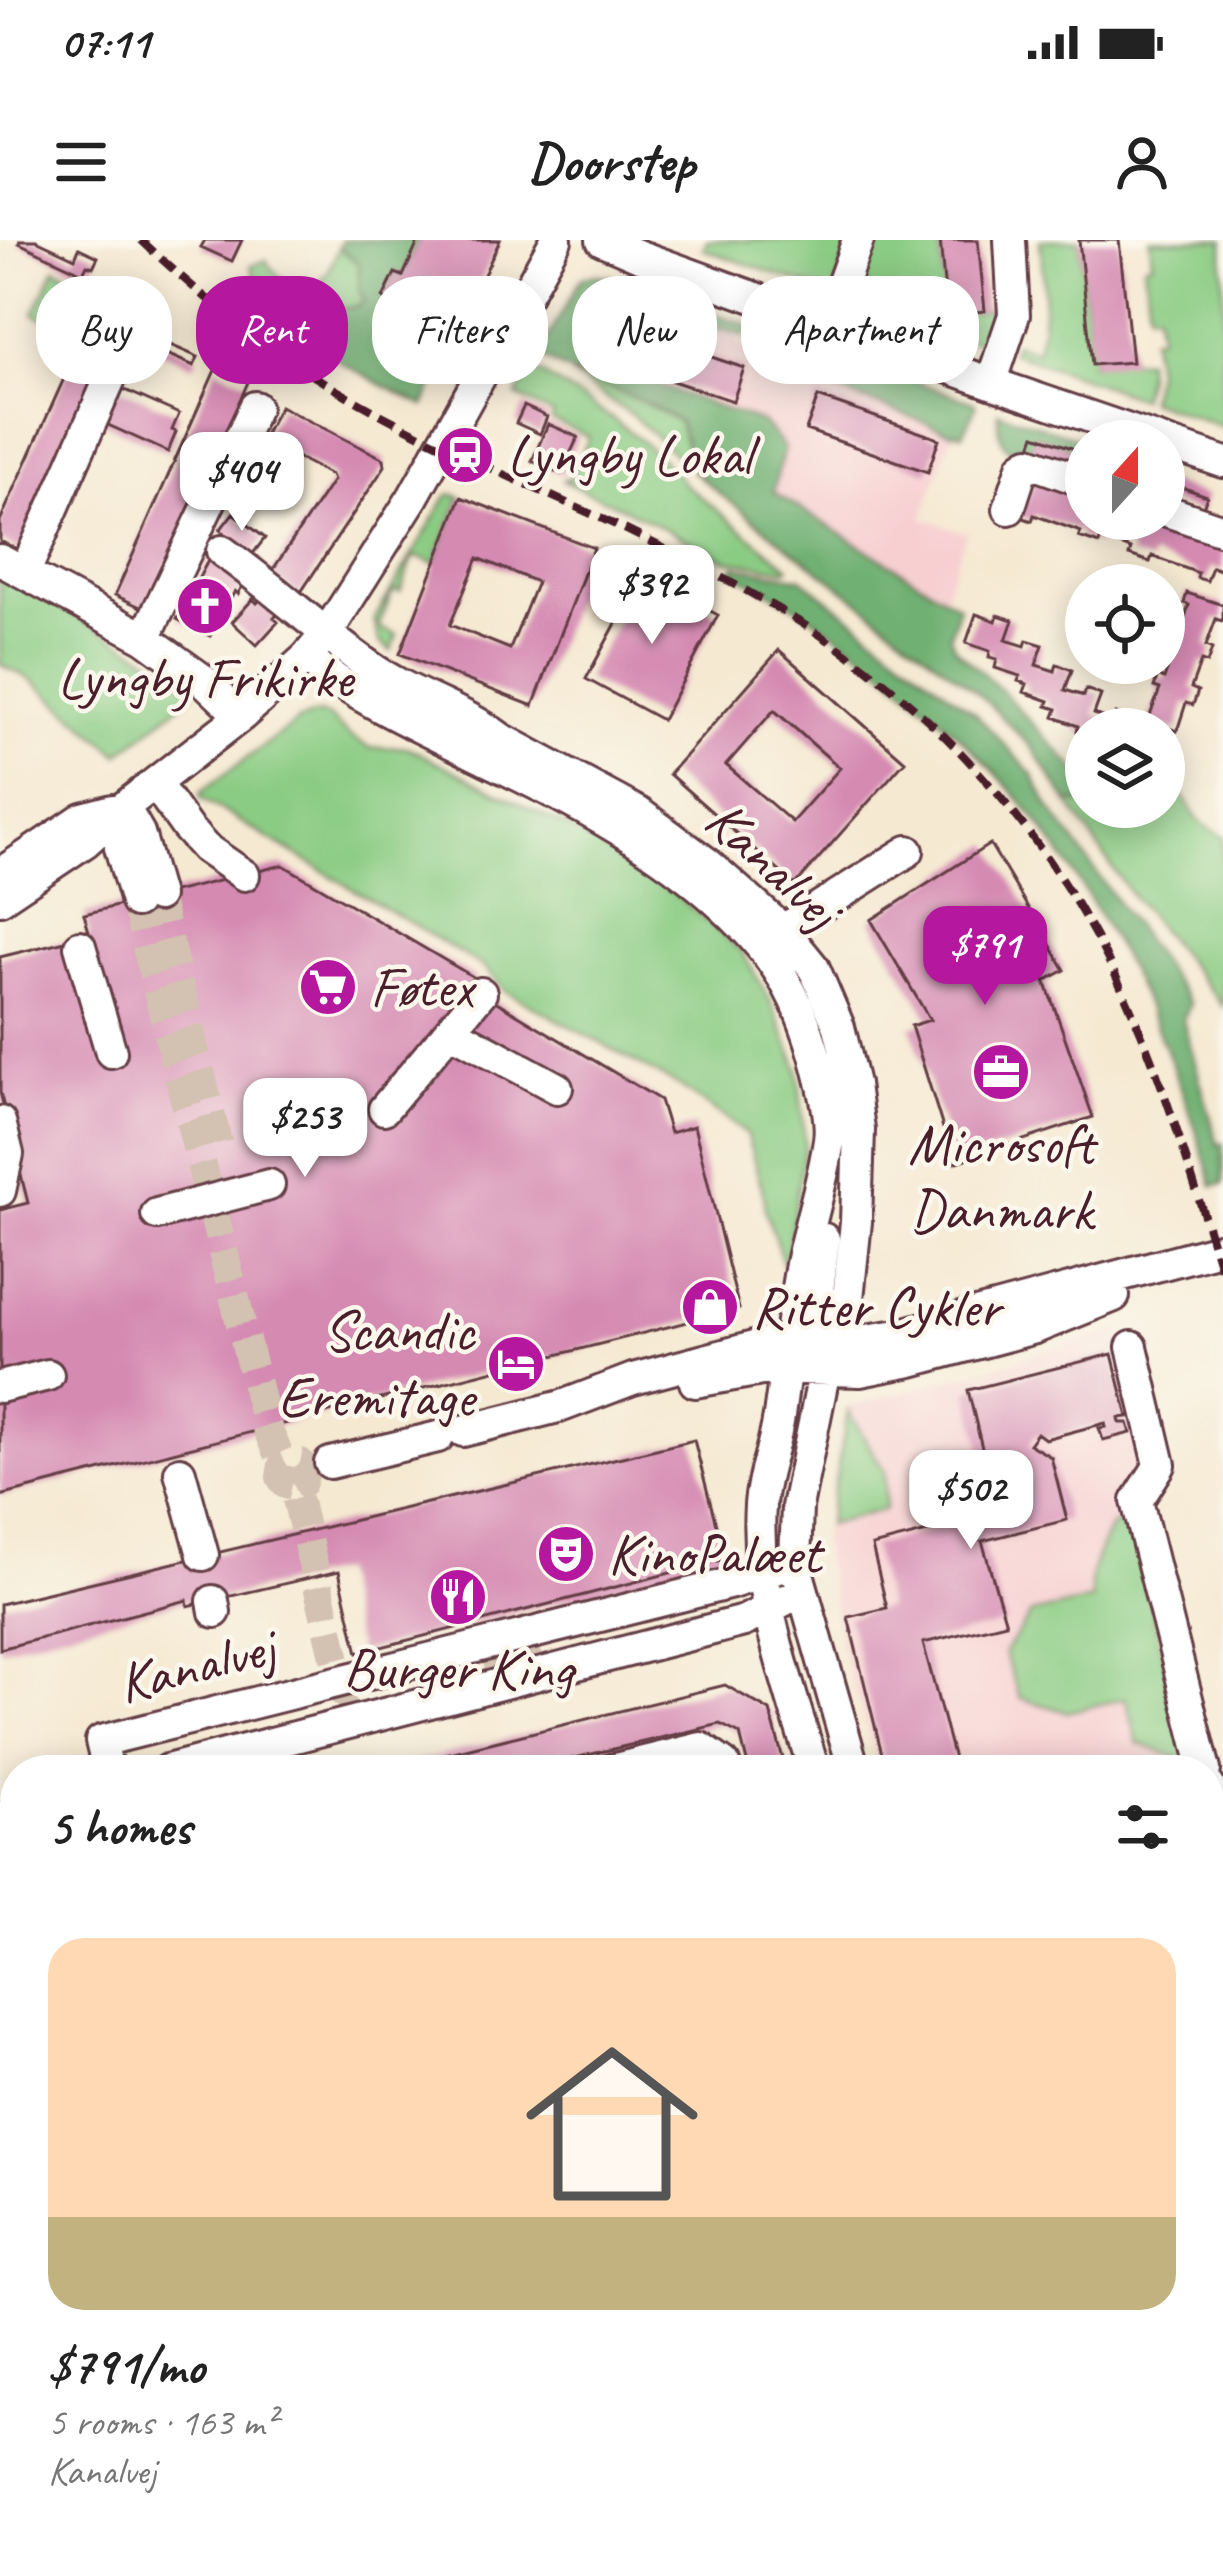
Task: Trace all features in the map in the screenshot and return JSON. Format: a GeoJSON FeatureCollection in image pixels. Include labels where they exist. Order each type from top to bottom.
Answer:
{"type":"FeatureCollection","features":[{"type":"Feature","properties":{"kind":"street"},"geometry":{"type":"LineString","coordinates":[[0,899],[85,842],[306,658],[327,633],[413,497],[556,240]]}},
{"type":"Feature","properties":{"kind":"street"},"geometry":{"type":"LineString","coordinates":[[602,240],[741,291]]}},
{"type":"Feature","properties":{"kind":"street"},"geometry":{"type":"LineString","coordinates":[[846,276],[858,240]]}},
{"type":"Feature","properties":{"kind":"street"},"geometry":{"type":"LineString","coordinates":[[991,383],[1014,315],[1010,240]]}},
{"type":"Feature","properties":{"kind":"street"},"geometry":{"type":"LineString","coordinates":[[979,379],[1098,420]]}},
{"type":"Feature","properties":{"kind":"street"},"geometry":{"type":"LineString","coordinates":[[103,384],[12,566],[145,638],[202,679],[241,716]]}},
{"type":"Feature","properties":{"kind":"street"},"geometry":{"type":"LineString","coordinates":[[145,638],[255,407]]}},
{"type":"Feature","properties":{"kind":"street"},"geometry":{"type":"LineString","coordinates":[[1185,450],[1223,462]]}},
{"type":"Feature","properties":{"kind":"street"},"geometry":{"type":"LineString","coordinates":[[1009,508],[1023,466],[1029,462],[1065,475]]}},
{"type":"Feature","properties":{"kind":"street"},"geometry":{"type":"LineString","coordinates":[[1185,517],[1223,530]]}},
{"type":"Feature","properties":{"kind":"street","name":"Kanalvej"},"geometry":{"type":"LineString","coordinates":[[222,551],[372,669],[639,813],[707,863],[772,937],[812,1040],[830,1137],[802,1263],[812,1355],[797,1507],[799,1576],[850,1755]]}},
{"type":"Feature","properties":{"kind":"street","name":"Kanalvej"},"geometry":{"type":"LineString","coordinates":[[306,658],[401,720],[581,807],[814,968],[839,1027],[853,1084],[859,1130],[856,1222],[847,1307],[812,1355],[778,1419],[760,1506],[763,1573],[756,1616],[808,1755]]}},
{"type":"Feature","properties":{"kind":"street"},"geometry":{"type":"LineString","coordinates":[[155,782],[206,848],[244,875]]}},
{"type":"Feature","properties":{"kind":"street"},"geometry":{"type":"LineString","coordinates":[[0,874],[83,818],[124,807]]}},
{"type":"Feature","properties":{"kind":"street"},"geometry":{"type":"LineString","coordinates":[[124,807],[120,847],[146,899]]}},
{"type":"Feature","properties":{"kind":"street"},"geometry":{"type":"LineString","coordinates":[[772,937],[908,850]]}},
{"type":"Feature","properties":{"kind":"street"},"geometry":{"type":"LineString","coordinates":[[80,946],[111,1052]]}},
{"type":"Feature","properties":{"kind":"street"},"geometry":{"type":"LineString","coordinates":[[384,1109],[481,993]]}},
{"type":"Feature","properties":{"kind":"street"},"geometry":{"type":"LineString","coordinates":[[450,1030],[556,1088]]}},
{"type":"Feature","properties":{"kind":"street"},"geometry":{"type":"LineString","coordinates":[[0,1122],[8,1154],[0,1191]]}},
{"type":"Feature","properties":{"kind":"street"},"geometry":{"type":"LineString","coordinates":[[157,1214],[269,1185]]}},
{"type":"Feature","properties":{"kind":"street"},"geometry":{"type":"LineString","coordinates":[[331,1463],[562,1406],[598,1403],[745,1372],[1223,1248]]}},
{"type":"Feature","properties":{"kind":"street"},"geometry":{"type":"LineString","coordinates":[[812,1355],[860,1371],[910,1361],[1035,1328],[1182,1272],[1223,1263]]}},
{"type":"Feature","properties":{"kind":"street"},"geometry":{"type":"LineString","coordinates":[[1132,1347],[1160,1465],[1137,1501],[1201,1755]]}},
{"type":"Feature","properties":{"kind":"street"},"geometry":{"type":"LineString","coordinates":[[0,1387],[48,1375]]}},
{"type":"Feature","properties":{"kind":"street"},"geometry":{"type":"LineString","coordinates":[[180,1472],[203,1555]]}},
{"type":"Feature","properties":{"kind":"street","name":"Kanalvej"},"geometry":{"type":"LineString","coordinates":[[104,1755],[101,1741],[763,1573],[799,1576]]}},
{"type":"Feature","properties":{"kind":"street","name":"Kanalvej"},"geometry":{"type":"LineString","coordinates":[[224,1755],[756,1616],[799,1576]]}},
{"type":"Feature","properties":{"kind":"street"},"geometry":{"type":"LineString","coordinates":[[540,1648],[674,1615],[756,1616]]}},
{"type":"Feature","properties":{"kind":"street"},"geometry":{"type":"LineString","coordinates":[[672,1755],[701,1748],[711,1755]]}},
{"type":"Feature","properties":{"kind":"shaded area"},"geometry":{"type":"Polygon","coordinates":[[[717,329],[738,336],[741,384],[820,384],[953,433],[923,516],[963,532],[968,528],[944,596],[772,491],[784,449],[763,423],[654,384],[717,384],[717,329]]]}},
{"type":"Feature","properties":{"kind":"shaded area"},"geometry":{"type":"Polygon","coordinates":[[[1118,1329],[1151,1445],[1126,1486],[1131,1520],[1093,1600],[1031,1614],[1067,1712],[1126,1697],[1181,1755],[875,1755],[841,1647],[822,1538],[848,1407],[1118,1329]]]}},
{"type":"Feature","properties":{"kind":"green space"},"geometry":{"type":"Polygon","coordinates":[[[342,240],[419,240],[403,276],[372,276],[372,380],[348,366],[348,307],[364,301],[358,263],[339,247],[342,240]]]}},
{"type":"Feature","properties":{"kind":"green space"},"geometry":{"type":"Polygon","coordinates":[[[707,240],[817,240],[829,244],[852,240],[839,276],[781,276],[703,249],[707,240]]]}},
{"type":"Feature","properties":{"kind":"green space"},"geometry":{"type":"Polygon","coordinates":[[[866,240],[940,240],[943,276],[853,276],[866,240]]]}},
{"type":"Feature","properties":{"kind":"green space"},"geometry":{"type":"Polygon","coordinates":[[[1040,240],[1079,240],[1092,364],[1145,359],[1140,398],[1011,352],[1014,343],[1036,352],[1043,310],[1040,240]]]}},
{"type":"Feature","properties":{"kind":"green space"},"geometry":{"type":"Polygon","coordinates":[[[1150,240],[1223,240],[1223,427],[1148,400],[1155,371],[1151,338],[1159,336],[1157,312],[1149,312],[1144,265],[1152,263],[1150,240]]]}},
{"type":"Feature","properties":{"kind":"green space"},"geometry":{"type":"Polygon","coordinates":[[[339,247],[358,263],[365,301],[348,307],[348,276],[324,276],[339,247]]]}},
{"type":"Feature","properties":{"kind":"green space"},"geometry":{"type":"Polygon","coordinates":[[[266,260],[278,275],[255,276],[251,266],[266,260]]]}},
{"type":"Feature","properties":{"kind":"green space"},"geometry":{"type":"Polygon","coordinates":[[[572,294],[572,372],[548,360],[548,338],[572,294]]]}},
{"type":"Feature","properties":{"kind":"green space"},"geometry":{"type":"Polygon","coordinates":[[[1006,308],[994,347],[979,342],[979,311],[1006,308]]]}},
{"type":"Feature","properties":{"kind":"green space"},"geometry":{"type":"Polygon","coordinates":[[[717,315],[741,323],[741,335],[717,328],[717,315]]]}},
{"type":"Feature","properties":{"kind":"green space"},"geometry":{"type":"Polygon","coordinates":[[[548,378],[593,406],[633,434],[684,484],[789,567],[727,560],[563,481],[570,480],[589,437],[551,420],[553,415],[517,396],[523,384],[548,384],[548,378]]]}},
{"type":"Feature","properties":{"kind":"green space"},"geometry":{"type":"Polygon","coordinates":[[[380,384],[434,384],[424,406],[380,384]]]}},
{"type":"Feature","properties":{"kind":"green space"},"geometry":{"type":"Polygon","coordinates":[[[585,384],[634,397],[679,422],[692,467],[706,483],[634,417],[585,384]]]}},
{"type":"Feature","properties":{"kind":"green space"},"geometry":{"type":"Polygon","coordinates":[[[600,384],[654,384],[763,423],[784,448],[773,492],[959,606],[950,635],[954,647],[1065,758],[1065,798],[1032,748],[977,692],[706,483],[692,467],[679,422],[600,384]]]}},
{"type":"Feature","properties":{"kind":"green space"},"geometry":{"type":"Polygon","coordinates":[[[820,384],[921,384],[974,402],[963,434],[820,384]]]}},
{"type":"Feature","properties":{"kind":"green space"},"geometry":{"type":"Polygon","coordinates":[[[998,412],[1065,434],[1065,445],[1036,435],[1030,450],[1017,446],[1014,452],[999,429],[998,412]]]}},
{"type":"Feature","properties":{"kind":"green space"},"geometry":{"type":"Polygon","coordinates":[[[451,494],[461,497],[435,563],[414,556],[400,592],[393,591],[378,627],[397,635],[391,651],[379,641],[374,620],[451,494]]]}},
{"type":"Feature","properties":{"kind":"green space"},"geometry":{"type":"Polygon","coordinates":[[[734,566],[801,578],[976,714],[1032,774],[1051,809],[1190,1004],[1183,1020],[1218,1144],[1223,1144],[1223,1184],[1213,1186],[1182,1091],[1120,952],[1069,866],[1025,805],[898,682],[818,621],[731,572],[734,566]]]}},
{"type":"Feature","properties":{"kind":"green space"},"geometry":{"type":"Polygon","coordinates":[[[0,574],[148,657],[195,693],[119,754],[32,680],[0,664],[0,574]]]}},
{"type":"Feature","properties":{"kind":"green space"},"geometry":{"type":"Polygon","coordinates":[[[318,714],[370,748],[407,747],[573,830],[676,895],[742,952],[770,1000],[798,1068],[805,1144],[785,1268],[746,1133],[681,1087],[504,990],[485,968],[201,798],[201,792],[299,720],[318,714]]]}},
{"type":"Feature","properties":{"kind":"green space"},"geometry":{"type":"Polygon","coordinates":[[[1185,799],[1198,820],[1223,836],[1223,1006],[1129,892],[1086,828],[1185,828],[1185,799]]]}},
{"type":"Feature","properties":{"kind":"green space"},"geometry":{"type":"Polygon","coordinates":[[[848,1411],[885,1472],[885,1509],[827,1525],[848,1411]]]}},
{"type":"Feature","properties":{"kind":"green space"},"geometry":{"type":"Polygon","coordinates":[[[1131,1520],[1186,1755],[1170,1755],[1138,1743],[1126,1698],[1067,1712],[1020,1698],[1004,1653],[1031,1614],[1092,1600],[1093,1570],[1112,1525],[1131,1520]]]}},
{"type":"Feature","properties":{"kind":"building"},"geometry":{"type":"Polygon","coordinates":[[[20,240],[36,240],[75,258],[79,248],[98,257],[83,273],[20,240]]]}},
{"type":"Feature","properties":{"kind":"building"},"geometry":{"type":"Polygon","coordinates":[[[205,240],[242,240],[232,261],[201,247],[205,240]]]}},
{"type":"Feature","properties":{"kind":"building"},"geometry":{"type":"Polygon","coordinates":[[[419,240],[500,240],[483,276],[403,276],[419,240]]]}},
{"type":"Feature","properties":{"kind":"building"},"geometry":{"type":"Polygon","coordinates":[[[940,240],[978,240],[985,311],[979,312],[979,276],[943,276],[940,240]]]}},
{"type":"Feature","properties":{"kind":"building"},"geometry":{"type":"Polygon","coordinates":[[[1079,240],[1119,240],[1132,362],[1092,365],[1079,240]]]}},
{"type":"Feature","properties":{"kind":"building"},"geometry":{"type":"Polygon","coordinates":[[[172,346],[196,356],[194,366],[172,356],[172,346]]]}},
{"type":"Feature","properties":{"kind":"building"},"geometry":{"type":"Polygon","coordinates":[[[717,359],[741,367],[733,401],[682,384],[717,384],[717,359]]]}},
{"type":"Feature","properties":{"kind":"building"},"geometry":{"type":"Polygon","coordinates":[[[62,384],[100,384],[24,552],[0,541],[0,521],[62,384]]]}},
{"type":"Feature","properties":{"kind":"building"},"geometry":{"type":"Polygon","coordinates":[[[209,384],[247,384],[147,610],[115,595],[209,384]]]}},
{"type":"Feature","properties":{"kind":"building"},"geometry":{"type":"Polygon","coordinates":[[[114,385],[179,414],[168,452],[95,419],[114,385]]]}},
{"type":"Feature","properties":{"kind":"building"},"geometry":{"type":"Polygon","coordinates":[[[818,397],[939,439],[928,472],[806,430],[818,397]]]}},
{"type":"Feature","properties":{"kind":"building"},"geometry":{"type":"Polygon","coordinates":[[[280,406],[384,459],[385,466],[299,595],[270,574],[333,480],[262,439],[280,406]]]}},
{"type":"Feature","properties":{"kind":"building"},"geometry":{"type":"Polygon","coordinates":[[[524,406],[547,417],[540,434],[516,423],[524,406]]]}},
{"type":"Feature","properties":{"kind":"building"},"geometry":{"type":"Polygon","coordinates":[[[548,424],[578,437],[561,474],[532,461],[548,424]]]}},
{"type":"Feature","properties":{"kind":"building"},"geometry":{"type":"Polygon","coordinates":[[[1035,435],[1065,446],[1065,465],[1029,452],[1035,435]]]}},
{"type":"Feature","properties":{"kind":"building"},"geometry":{"type":"Polygon","coordinates":[[[1035,477],[1065,488],[1065,526],[1034,515],[1032,521],[1021,517],[1035,477]]]}},
{"type":"Feature","properties":{"kind":"building"},"geometry":{"type":"Polygon","coordinates":[[[1185,488],[1207,496],[1201,513],[1185,507],[1185,488]]]}},
{"type":"Feature","properties":{"kind":"building"},"geometry":{"type":"Polygon","coordinates":[[[461,497],[594,548],[533,706],[400,654],[461,497]],[[478,558],[450,625],[510,649],[537,582],[478,558]]]}},
{"type":"Feature","properties":{"kind":"building"},"geometry":{"type":"Polygon","coordinates":[[[233,513],[265,538],[252,555],[220,530],[233,513]]]}},
{"type":"Feature","properties":{"kind":"building"},"geometry":{"type":"Polygon","coordinates":[[[1185,529],[1223,542],[1223,571],[1212,567],[1207,581],[1197,578],[1198,573],[1185,564],[1152,556],[1150,562],[1129,555],[1131,549],[1106,540],[1185,540],[1185,529]]]}},
{"type":"Feature","properties":{"kind":"building","name":"Lyngby Frikirke"},"geometry":{"type":"Polygon","coordinates":[[[212,553],[249,573],[210,636],[177,619],[212,553]]]}},
{"type":"Feature","properties":{"kind":"building"},"geometry":{"type":"Polygon","coordinates":[[[642,575],[718,615],[662,720],[586,679],[642,575]]]}},
{"type":"Feature","properties":{"kind":"building"},"geometry":{"type":"Polygon","coordinates":[[[1187,593],[1223,605],[1223,618],[1216,619],[1206,646],[1212,649],[1207,663],[1201,661],[1191,688],[1198,691],[1193,705],[1153,708],[1160,689],[1155,684],[1185,684],[1189,605],[1187,593]]]}},
{"type":"Feature","properties":{"kind":"building"},"geometry":{"type":"Polygon","coordinates":[[[263,596],[281,611],[274,618],[278,622],[257,645],[232,622],[253,599],[257,603],[263,596]]]}},
{"type":"Feature","properties":{"kind":"building"},"geometry":{"type":"Polygon","coordinates":[[[976,614],[996,621],[998,615],[1013,620],[1006,640],[1043,645],[1036,665],[1055,671],[1057,664],[1065,667],[1065,690],[1084,696],[1086,689],[1101,695],[1096,708],[1065,708],[1065,721],[1054,717],[1057,709],[1024,692],[1027,684],[1018,681],[1020,676],[995,668],[997,659],[989,657],[990,651],[966,643],[976,614]]]}},
{"type":"Feature","properties":{"kind":"building"},"geometry":{"type":"Polygon","coordinates":[[[779,650],[905,761],[795,885],[669,774],[779,650]],[[774,710],[726,765],[792,822],[840,768],[774,710]]]}},
{"type":"Feature","properties":{"kind":"building"},"geometry":{"type":"Polygon","coordinates":[[[990,844],[1065,970],[1045,981],[1093,1117],[954,1163],[911,1026],[930,1020],[871,920],[990,844]]]}},
{"type":"Feature","properties":{"kind":"building"},"geometry":{"type":"Polygon","coordinates":[[[283,865],[475,978],[470,986],[660,1100],[670,1133],[694,1126],[739,1309],[537,1360],[533,1347],[511,1352],[514,1365],[0,1496],[0,1210],[28,1203],[0,1092],[0,957],[90,935],[84,914],[283,865]]]}},
{"type":"Feature","properties":{"kind":"building"},"geometry":{"type":"Polygon","coordinates":[[[1112,1354],[1128,1417],[1119,1418],[1120,1423],[1128,1423],[1131,1433],[1103,1440],[1099,1428],[1106,1427],[1105,1423],[1045,1439],[1037,1433],[1029,1444],[1051,1457],[1067,1520],[982,1541],[1006,1623],[923,1643],[953,1755],[882,1755],[848,1617],[887,1608],[872,1546],[998,1514],[968,1390],[1112,1354]]]}},
{"type":"Feature","properties":{"kind":"building"},"geometry":{"type":"Polygon","coordinates":[[[694,1440],[725,1559],[358,1653],[339,1571],[188,1606],[187,1600],[0,1649],[0,1604],[694,1440]]]}},
{"type":"Feature","properties":{"kind":"building"},"geometry":{"type":"Polygon","coordinates":[[[725,1685],[770,1711],[782,1755],[745,1755],[740,1734],[720,1724],[587,1755],[441,1755],[725,1685]]]}},
{"type":"Feature","properties":{"kind":"tunnel"},"geometry":{"type":"LineString","coordinates":[[157,896],[219,1151]]}},
{"type":"Feature","properties":{"kind":"tunnel"},"geometry":{"type":"LineString","coordinates":[[136,902],[267,1428],[283,1465]]}},
{"type":"Feature","properties":{"kind":"tunnel"},"geometry":{"type":"LineString","coordinates":[[294,1486],[302,1482],[305,1470],[291,1461],[283,1465],[281,1477],[294,1486],[344,1693],[357,1690]]}},
{"type":"Feature","properties":{"kind":"tunnel"},"geometry":{"type":"LineString","coordinates":[[439,1671],[540,1648]]}},
{"type":"Feature","properties":{"kind":"railway"},"geometry":{"type":"LineString","coordinates":[[141,240],[223,312],[312,375],[426,438],[754,595],[829,641],[918,711],[998,794],[1066,886],[1095,935],[1150,1056],[1223,1277]]}},
{"type":"Feature","properties":{"kind":"place","name":"Lyngby Lokal"},"geometry":{"type":"Point","coordinates":[465,455]}},
{"type":"Feature","properties":{"kind":"place","name":"Lyngby Frikirke"},"geometry":{"type":"Point","coordinates":[205,606]}},
{"type":"Feature","properties":{"kind":"place","name":"Føtex"},"geometry":{"type":"Point","coordinates":[328,987]}},
{"type":"Feature","properties":{"kind":"place","name":"Microsoft Danmark"},"geometry":{"type":"Point","coordinates":[1001,1072]}},
{"type":"Feature","properties":{"kind":"place","name":"Ritter Cykler"},"geometry":{"type":"Point","coordinates":[710,1307]}},
{"type":"Feature","properties":{"kind":"place","name":"Scandic Eremitage"},"geometry":{"type":"Point","coordinates":[516,1364]}},
{"type":"Feature","properties":{"kind":"place","name":"KinoPalæet"},"geometry":{"type":"Point","coordinates":[566,1554]}},
{"type":"Feature","properties":{"kind":"place","name":"Burger King"},"geometry":{"type":"Point","coordinates":[458,1597]}}]}
